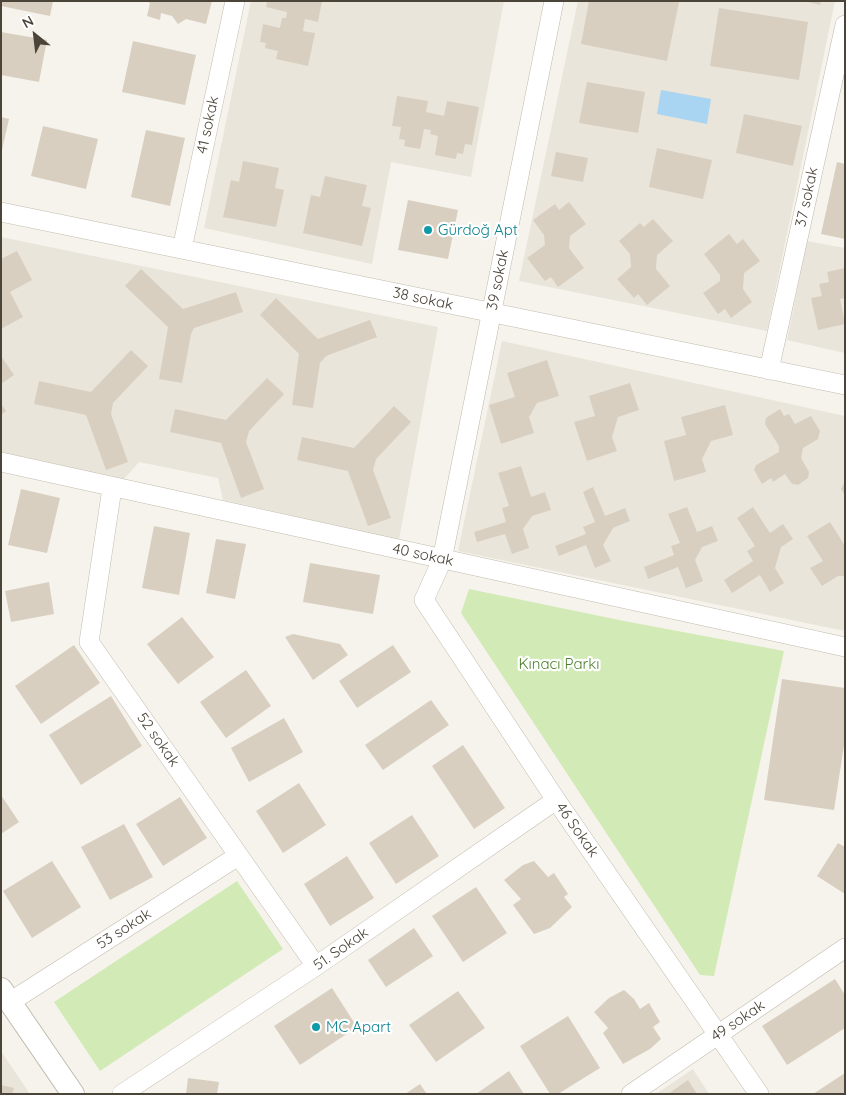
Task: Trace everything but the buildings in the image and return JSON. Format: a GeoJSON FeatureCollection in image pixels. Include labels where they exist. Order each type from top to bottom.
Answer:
{"type":"FeatureCollection","features":[{"type":"Feature","properties":{"kind":"street","name":"41 sokak"},"geometry":{"type":"LineString","coordinates":[[182,249],[235,1]]}},
{"type":"Feature","properties":{"kind":"street","name":"39 sokak"},"geometry":{"type":"LineString","coordinates":[[442,560],[554,1]]}},
{"type":"Feature","properties":{"kind":"street","name":"37 sokak"},"geometry":{"type":"LineString","coordinates":[[769,370],[845,25]]}},
{"type":"Feature","properties":{"kind":"street","name":"38 sokak"},"geometry":{"type":"LineString","coordinates":[[1,212],[845,385]]}},
{"type":"Feature","properties":{"kind":"street","name":"40 sokak"},"geometry":{"type":"LineString","coordinates":[[1,462],[112,488],[845,647]]}},
{"type":"Feature","properties":{"kind":"street","name":"52 sokak"},"geometry":{"type":"LineString","coordinates":[[112,488],[89,642],[316,966]]}},
{"type":"Feature","properties":{"kind":"street","name":"46 Sokak"},"geometry":{"type":"LineString","coordinates":[[442,560],[424,600],[556,800],[760,1094]]}},
{"type":"Feature","properties":{"kind":"street","name":"51. Sokak"},"geometry":{"type":"LineString","coordinates":[[122,1094],[316,966],[556,800]]}},
{"type":"Feature","properties":{"kind":"street","name":"53 sokak"},"geometry":{"type":"LineString","coordinates":[[6,995],[238,856]]}},
{"type":"Feature","properties":{"kind":"street","name":"49 sokak"},"geometry":{"type":"LineString","coordinates":[[632,1094],[845,948]]}},
{"type":"Feature","properties":{"kind":"street"},"geometry":{"type":"LineString","coordinates":[[6,995],[73,1094]]}},
{"type":"Feature","properties":{"kind":"shaded area"},"geometry":{"type":"Polygon","coordinates":[[[251,1],[504,1],[471,177],[391,162],[372,264],[204,228],[251,1]]]}},
{"type":"Feature","properties":{"kind":"shaded area"},"geometry":{"type":"Polygon","coordinates":[[[578,1],[835,1],[767,331],[519,281],[578,1]]]}},
{"type":"Feature","properties":{"kind":"shaded area"},"geometry":{"type":"Polygon","coordinates":[[[1,237],[438,327],[399,540],[223,500],[218,478],[139,462],[124,479],[1,452],[1,237]]]}},
{"type":"Feature","properties":{"kind":"shaded area"},"geometry":{"type":"Polygon","coordinates":[[[807,241],[845,248],[845,353],[787,340],[807,241]]]}},
{"type":"Feature","properties":{"kind":"shaded area"},"geometry":{"type":"Polygon","coordinates":[[[502,341],[845,416],[845,631],[458,551],[502,341]]]}},
{"type":"Feature","properties":{"kind":"shaded area"},"geometry":{"type":"Polygon","coordinates":[[[1,1051],[30,1094],[1,1094],[1,1051]]]}},
{"type":"Feature","properties":{"kind":"shaded area"},"geometry":{"type":"Polygon","coordinates":[[[693,1069],[709,1094],[656,1094],[693,1069]]]}},
{"type":"Feature","properties":{"kind":"green space","name":"Kınacı Parkı"},"geometry":{"type":"Polygon","coordinates":[[[469,589],[784,651],[714,976],[700,975],[461,613],[469,589]]]}},
{"type":"Feature","properties":{"kind":"green space"},"geometry":{"type":"Polygon","coordinates":[[[237,881],[283,949],[100,1071],[54,1002],[237,881]]]}},
{"type":"Feature","properties":{"kind":"water"},"geometry":{"type":"Polygon","coordinates":[[[661,90],[711,99],[707,124],[657,114],[661,90]]]}},
{"type":"Feature","properties":{"kind":"place","name":"Gürdoğ Apt"},"geometry":{"type":"Point","coordinates":[428,230]}},
{"type":"Feature","properties":{"kind":"place","name":"MC Apart"},"geometry":{"type":"Point","coordinates":[316,1027]}}]}
